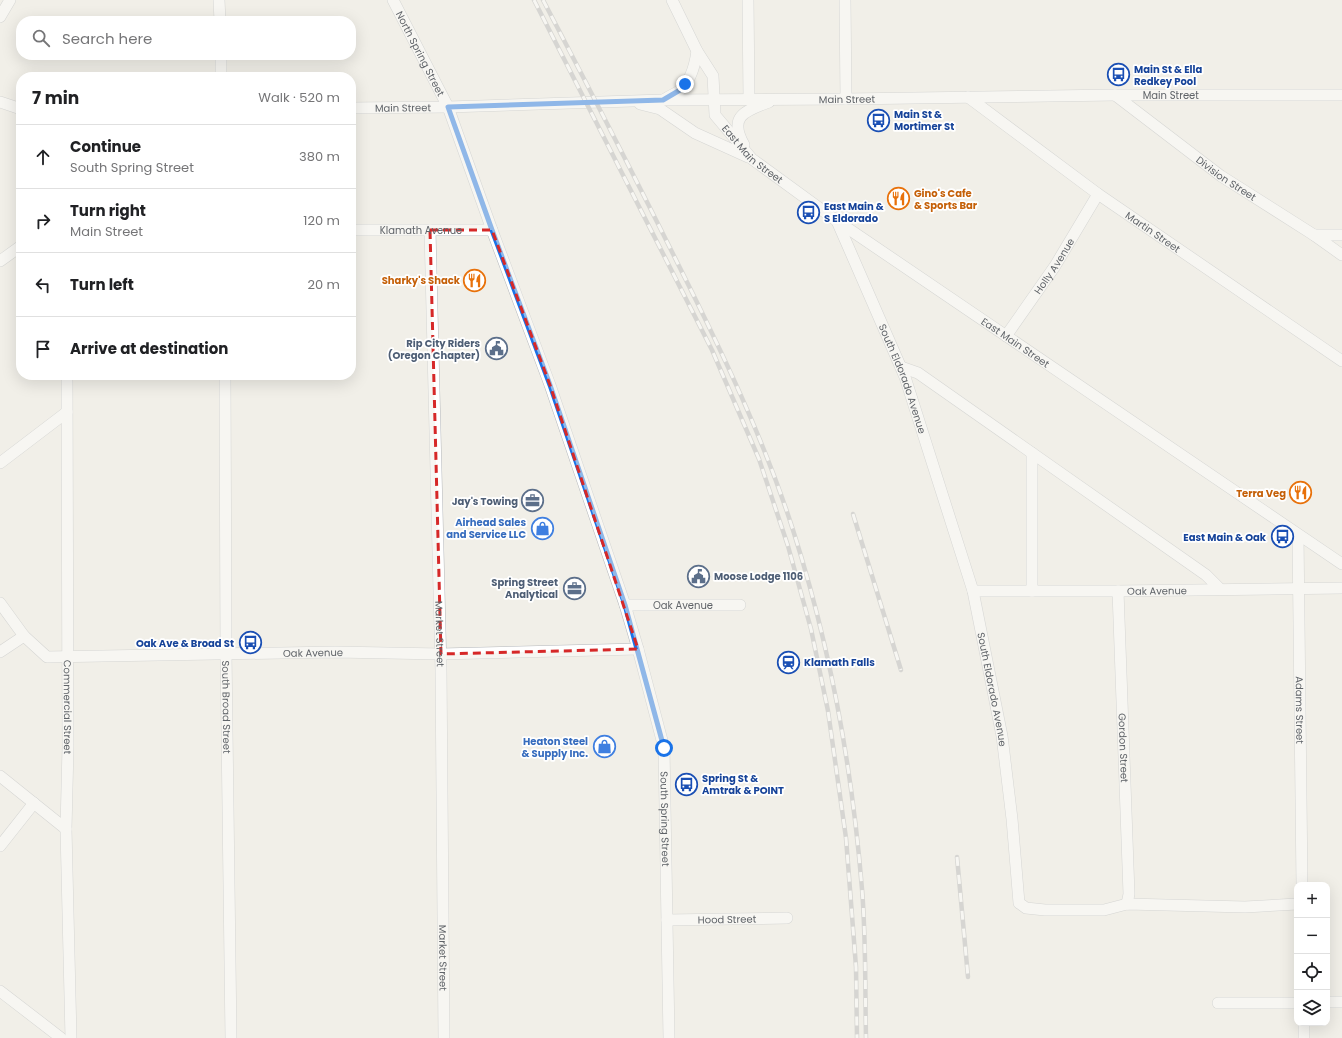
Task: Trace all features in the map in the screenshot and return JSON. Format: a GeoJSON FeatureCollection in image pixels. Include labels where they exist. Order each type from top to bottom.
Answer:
{"type":"FeatureCollection","features":[{"type":"Feature","properties":{"kind":"street"},"geometry":{"type":"LineString","coordinates":[[0,17],[10,0]]}},
{"type":"Feature","properties":{"kind":"street"},"geometry":{"type":"LineString","coordinates":[[219,0],[220,16]]}},
{"type":"Feature","properties":{"kind":"street","name":"North Spring Street"},"geometry":{"type":"LineString","coordinates":[[393,0],[448,107]]}},
{"type":"Feature","properties":{"kind":"street","name":"East Main Street"},"geometry":{"type":"LineString","coordinates":[[672,0],[697,51],[713,76],[715,115],[752,159],[837,220],[1342,564]]}},
{"type":"Feature","properties":{"kind":"street"},"geometry":{"type":"LineString","coordinates":[[748,0],[749,99]]}},
{"type":"Feature","properties":{"kind":"street"},"geometry":{"type":"LineString","coordinates":[[845,0],[846,99]]}},
{"type":"Feature","properties":{"kind":"street"},"geometry":{"type":"LineString","coordinates":[[663,100],[680,90],[690,77],[696,64],[697,51]]}},
{"type":"Feature","properties":{"kind":"street"},"geometry":{"type":"LineString","coordinates":[[221,60],[222,72]]}},
{"type":"Feature","properties":{"kind":"street","name":"Main Street"},"geometry":{"type":"LineString","coordinates":[[356,108],[448,107],[627,100],[1342,94]]}},
{"type":"Feature","properties":{"kind":"street","name":"Division Street"},"geometry":{"type":"LineString","coordinates":[[1115,95],[1221,176],[1314,235],[1342,255]]}},
{"type":"Feature","properties":{"kind":"street","name":"Martin Street"},"geometry":{"type":"LineString","coordinates":[[968,97],[1098,194],[1342,362]]}},
{"type":"Feature","properties":{"kind":"street"},"geometry":{"type":"LineString","coordinates":[[752,159],[740,137],[738,127],[739,118],[745,112],[775,99]]}},
{"type":"Feature","properties":{"kind":"street"},"geometry":{"type":"LineString","coordinates":[[627,100],[660,109],[695,133],[752,159]]}},
{"type":"Feature","properties":{"kind":"street"},"geometry":{"type":"LineString","coordinates":[[0,102],[16,107]]}},
{"type":"Feature","properties":{"kind":"street","name":"South Spring Street"},"geometry":{"type":"LineString","coordinates":[[448,107],[550,385],[625,605],[664,748],[669,1038]]}},
{"type":"Feature","properties":{"kind":"street"},"geometry":{"type":"LineString","coordinates":[[0,110],[16,109]]}},
{"type":"Feature","properties":{"kind":"street","name":"Holly Avenue"},"geometry":{"type":"LineString","coordinates":[[1006,336],[1055,266],[1098,194]]}},
{"type":"Feature","properties":{"kind":"street","name":"South Eldorado Avenue"},"geometry":{"type":"LineString","coordinates":[[837,220],[905,377],[973,591],[1002,736],[1012,819],[1019,903],[1026,908],[1045,910],[1104,910],[1127,904],[1245,907],[1294,904]]}},
{"type":"Feature","properties":{"kind":"street","name":"Klamath Avenue"},"geometry":{"type":"LineString","coordinates":[[356,230],[492,230]]}},
{"type":"Feature","properties":{"kind":"street","name":"Market Street"},"geometry":{"type":"LineString","coordinates":[[430,230],[441,654],[444,1038]]}},
{"type":"Feature","properties":{"kind":"street"},"geometry":{"type":"LineString","coordinates":[[1314,235],[1342,235]]}},
{"type":"Feature","properties":{"kind":"street"},"geometry":{"type":"LineString","coordinates":[[0,261],[16,250]]}},
{"type":"Feature","properties":{"kind":"street"},"geometry":{"type":"LineString","coordinates":[[901,367],[918,373],[1206,575],[1220,589]]}},
{"type":"Feature","properties":{"kind":"street","name":"Commercial Street"},"geometry":{"type":"LineString","coordinates":[[66,380],[68,747],[66,829],[71,1038]]}},
{"type":"Feature","properties":{"kind":"street","name":"South Broad Street"},"geometry":{"type":"LineString","coordinates":[[226,380],[226,653],[231,1038]]}},
{"type":"Feature","properties":{"kind":"street"},"geometry":{"type":"LineString","coordinates":[[0,463],[67,412]]}},
{"type":"Feature","properties":{"kind":"street"},"geometry":{"type":"LineString","coordinates":[[1032,453],[1032,591]]}},
{"type":"Feature","properties":{"kind":"street","name":"Adams Street"},"geometry":{"type":"LineString","coordinates":[[1298,535],[1302,882]]}},
{"type":"Feature","properties":{"kind":"street","name":"Oak Avenue"},"geometry":{"type":"LineString","coordinates":[[973,591],[1342,588]]}},
{"type":"Feature","properties":{"kind":"street","name":"Gordon Street"},"geometry":{"type":"LineString","coordinates":[[1118,591],[1129,894],[1127,904]]}},
{"type":"Feature","properties":{"kind":"street","name":"Oak Avenue"},"geometry":{"type":"LineString","coordinates":[[0,602],[24,636],[47,656],[67,657],[335,652],[441,654],[638,649]]}},
{"type":"Feature","properties":{"kind":"street","name":"Oak Avenue"},"geometry":{"type":"LineString","coordinates":[[625,605],[740,605]]}},
{"type":"Feature","properties":{"kind":"street"},"geometry":{"type":"LineString","coordinates":[[0,652],[24,636]]}},
{"type":"Feature","properties":{"kind":"street"},"geometry":{"type":"LineString","coordinates":[[0,776],[66,829]]}},
{"type":"Feature","properties":{"kind":"street"},"geometry":{"type":"LineString","coordinates":[[0,846],[34,803]]}},
{"type":"Feature","properties":{"kind":"street","name":"Hood Street"},"geometry":{"type":"LineString","coordinates":[[667,920],[787,918]]}},
{"type":"Feature","properties":{"kind":"street"},"geometry":{"type":"LineString","coordinates":[[0,991],[61,1038]]}},
{"type":"Feature","properties":{"kind":"street"},"geometry":{"type":"LineString","coordinates":[[1218,1003],[1294,1002]]}},
{"type":"Feature","properties":{"kind":"street"},"geometry":{"type":"LineString","coordinates":[[1330,1002],[1342,1002]]}},
{"type":"Feature","properties":{"kind":"street"},"geometry":{"type":"LineString","coordinates":[[1304,1026],[1304,1038]]}},
{"type":"Feature","properties":{"kind":"highlighted area"},"geometry":{"type":"Polygon","coordinates":[[[430,230],[492,230],[550,385],[638,649],[441,654],[430,230]]]}},
{"type":"Feature","properties":{"kind":"railway"},"geometry":{"type":"LineString","coordinates":[[534,0],[712,350],[759,459],[788,546],[811,629],[828,711],[846,838],[856,967],[857,1038]]}},
{"type":"Feature","properties":{"kind":"railway"},"geometry":{"type":"LineString","coordinates":[[543,0],[646,199],[726,363],[756,429],[782,496],[793,530],[818,618],[838,707],[846,752],[858,843],[862,889],[865,944],[866,1038]]}},
{"type":"Feature","properties":{"kind":"railway"},"geometry":{"type":"LineString","coordinates":[[853,514],[901,670]]}},
{"type":"Feature","properties":{"kind":"railway"},"geometry":{"type":"LineString","coordinates":[[957,857],[968,977]]}},
{"type":"Feature","properties":{"kind":"place","name":"Main St & Ella Redkey Pool"},"geometry":{"type":"Point","coordinates":[1119,75]}},
{"type":"Feature","properties":{"kind":"place","name":"Main St & Mortimer St"},"geometry":{"type":"Point","coordinates":[879,120]}},
{"type":"Feature","properties":{"kind":"place","name":"Gino's Cafe & Sports Bar"},"geometry":{"type":"Point","coordinates":[899,199]}},
{"type":"Feature","properties":{"kind":"place","name":"East Main & S Eldorado"},"geometry":{"type":"Point","coordinates":[808,212]}},
{"type":"Feature","properties":{"kind":"place","name":"Sharky's Shack"},"geometry":{"type":"Point","coordinates":[475,280]}},
{"type":"Feature","properties":{"kind":"place","name":"Rip City Riders (Oregon Chapter)"},"geometry":{"type":"Point","coordinates":[496,349]}},
{"type":"Feature","properties":{"kind":"place","name":"Terra Veg"},"geometry":{"type":"Point","coordinates":[1301,493]}},
{"type":"Feature","properties":{"kind":"place","name":"Jay's Towing"},"geometry":{"type":"Point","coordinates":[533,501]}},
{"type":"Feature","properties":{"kind":"place","name":"Airhead Sales and Service LLC"},"geometry":{"type":"Point","coordinates":[542,528]}},
{"type":"Feature","properties":{"kind":"place","name":"East Main & Oak"},"geometry":{"type":"Point","coordinates":[1282,537]}},
{"type":"Feature","properties":{"kind":"place","name":"Moose Lodge 1106"},"geometry":{"type":"Point","coordinates":[699,576]}},
{"type":"Feature","properties":{"kind":"place","name":"Spring Street Analytical"},"geometry":{"type":"Point","coordinates":[574,588]}},
{"type":"Feature","properties":{"kind":"place","name":"Oak Ave & Broad St"},"geometry":{"type":"Point","coordinates":[250,643]}},
{"type":"Feature","properties":{"kind":"place","name":"Klamath Falls"},"geometry":{"type":"Point","coordinates":[789,662]}},
{"type":"Feature","properties":{"kind":"place","name":"Heaton Steel & Supply Inc."},"geometry":{"type":"Point","coordinates":[604,747]}},
{"type":"Feature","properties":{"kind":"place","name":"Spring St & Amtrak & POINT"},"geometry":{"type":"Point","coordinates":[686,784]}},
{"type":"Feature","properties":{"kind":"route"},"geometry":{"type":"LineString","coordinates":[[664,748],[625,605],[550,385],[448,107],[663,100],[680,90],[685,84]]}}]}
